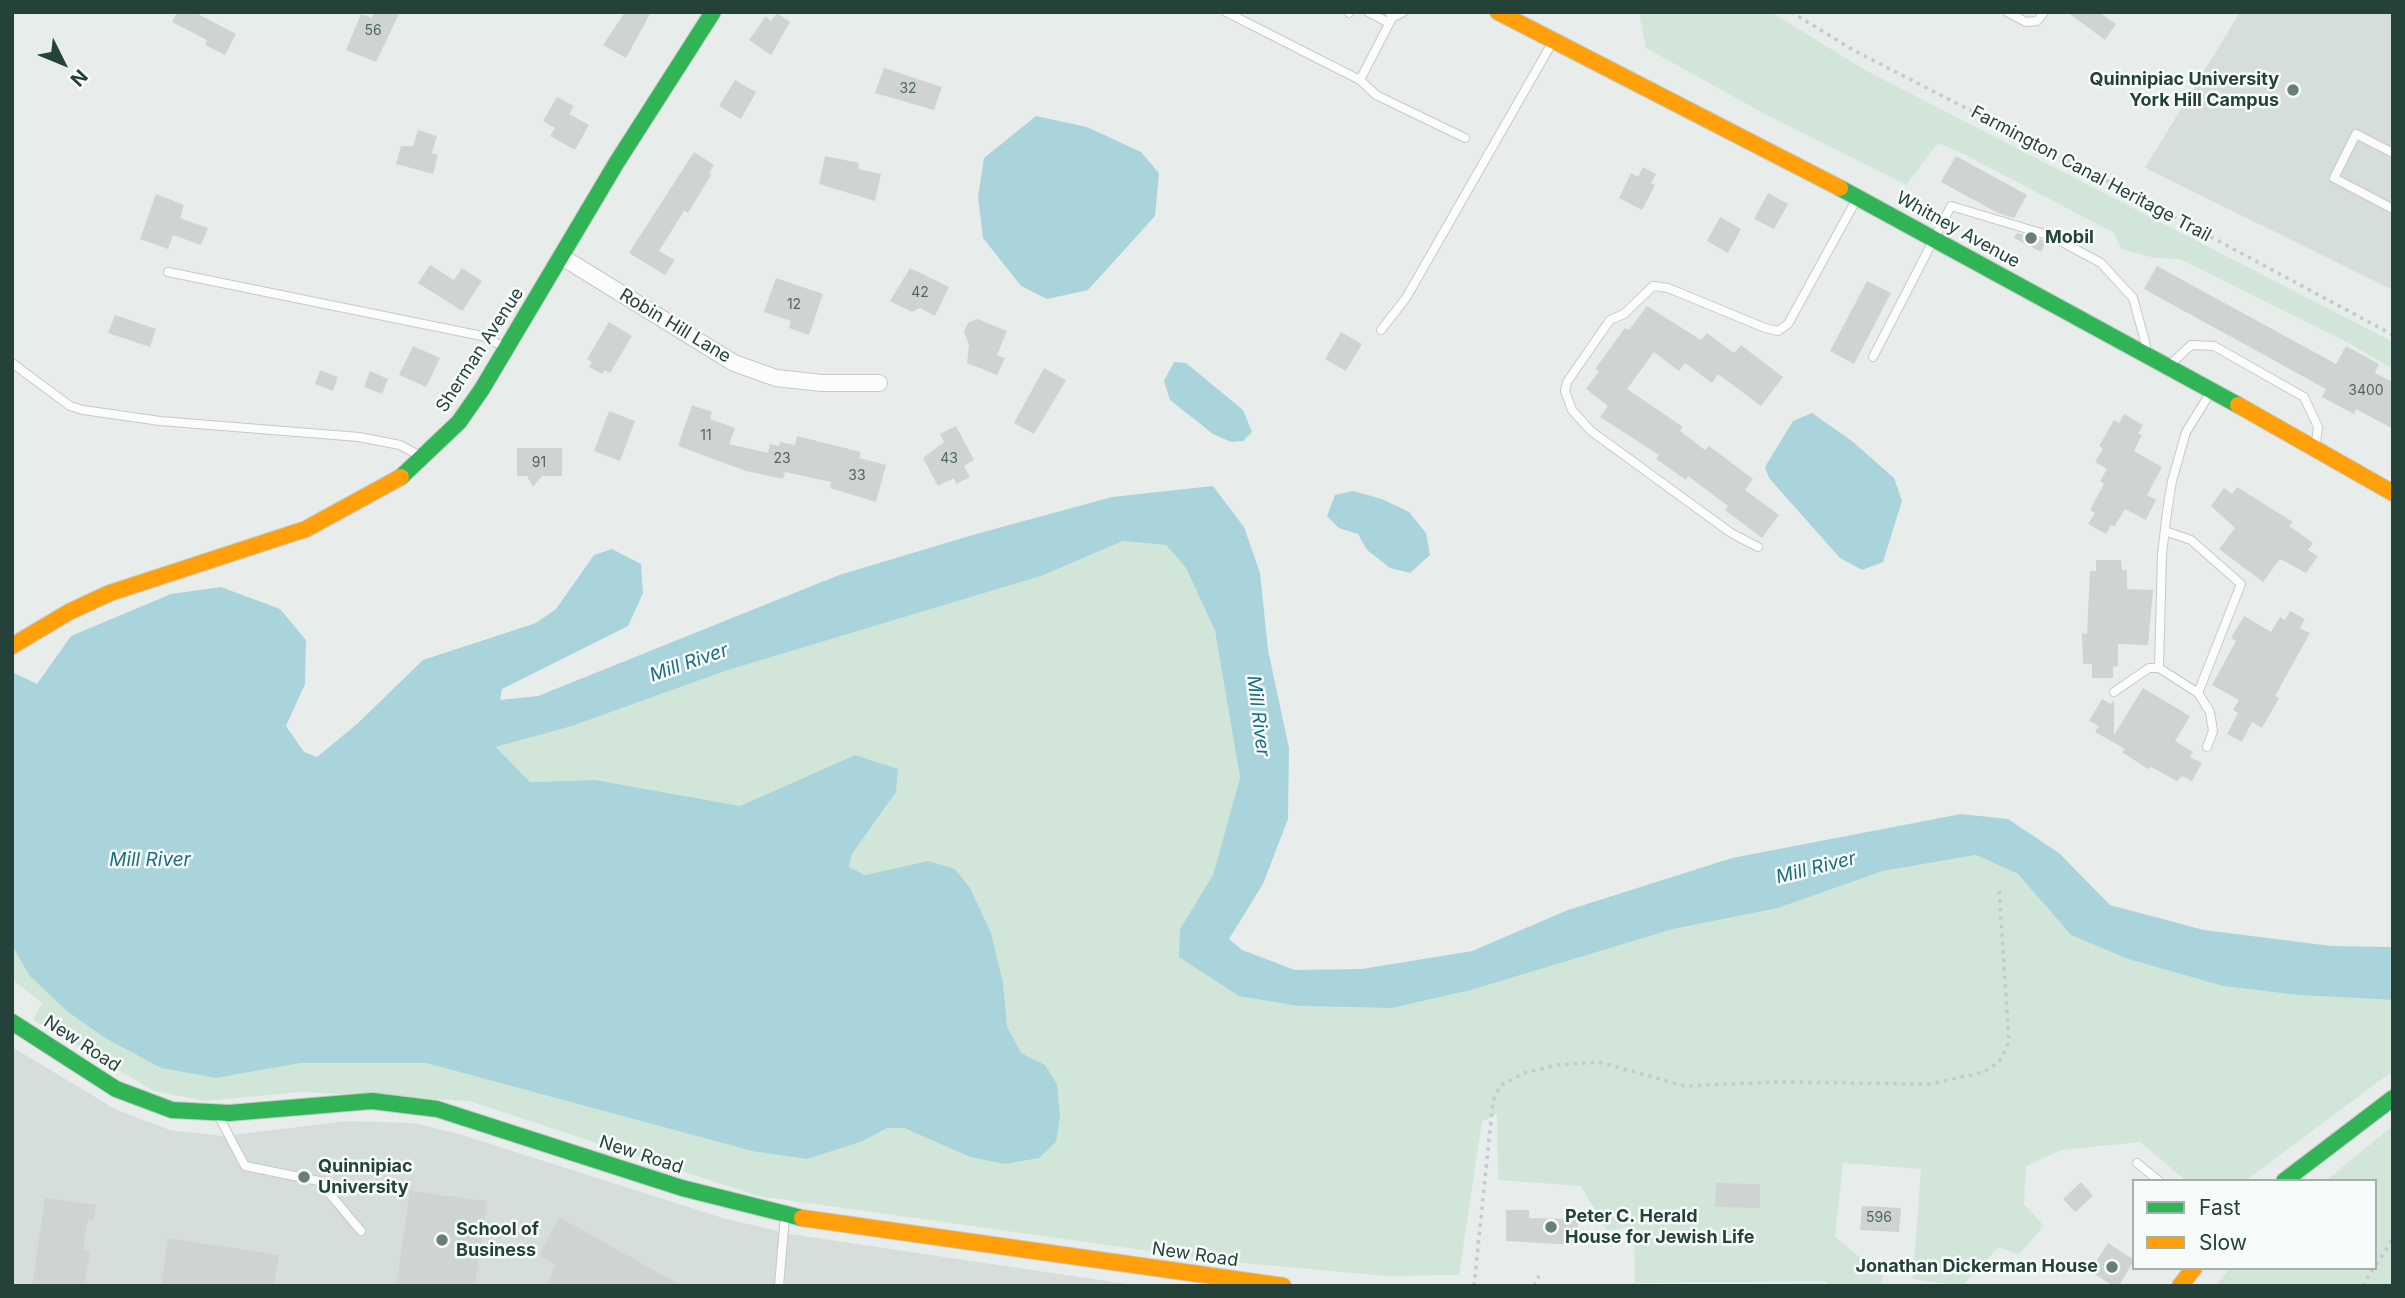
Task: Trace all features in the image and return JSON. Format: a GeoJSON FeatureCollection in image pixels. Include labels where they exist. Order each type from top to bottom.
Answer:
{"type":"FeatureCollection","features":[{"type":"Feature","properties":{"kind":"main road","name":"Sherman Avenue"},"geometry":{"type":"LineString","coordinates":[[12,646],[69,612],[110,593],[316,525],[393,484],[424,458],[459,422],[508,348],[617,162],[713,12]]}},
{"type":"Feature","properties":{"kind":"main road","name":"Whitney Avenue"},"geometry":{"type":"LineString","coordinates":[[1498,12],[1858,197],[2212,390],[2393,493]]}},
{"type":"Feature","properties":{"kind":"main road","name":"New Road"},"geometry":{"type":"LineString","coordinates":[[12,1022],[82,1069],[144,1101],[172,1110],[217,1113],[372,1101],[437,1109],[682,1188],[785,1216],[1283,1286]]}},
{"type":"Feature","properties":{"kind":"main road"},"geometry":{"type":"LineString","coordinates":[[2287,1179],[2393,1098]]}},
{"type":"Feature","properties":{"kind":"main road"},"geometry":{"type":"LineString","coordinates":[[2180,1286],[2192,1270]]}},
{"type":"Feature","properties":{"kind":"street","name":"Robin Hill Lane"},"geometry":{"type":"LineString","coordinates":[[562,257],[734,363],[776,377],[821,383],[878,383]]}},
{"type":"Feature","properties":{"kind":"lane"},"geometry":{"type":"LineString","coordinates":[[1226,12],[1360,80],[1376,95],[1465,138]]}},
{"type":"Feature","properties":{"kind":"lane"},"geometry":{"type":"LineString","coordinates":[[1368,12],[1390,18],[1404,12]]}},
{"type":"Feature","properties":{"kind":"lane"},"geometry":{"type":"LineString","coordinates":[[2007,12],[2026,22],[2037,21],[2044,12]]}},
{"type":"Feature","properties":{"kind":"lane"},"geometry":{"type":"LineString","coordinates":[[1360,80],[1390,18]]}},
{"type":"Feature","properties":{"kind":"lane"},"geometry":{"type":"LineString","coordinates":[[1296,47],[1302,36]]}},
{"type":"Feature","properties":{"kind":"lane"},"geometry":{"type":"LineString","coordinates":[[1381,330],[1406,298],[1553,41]]}},
{"type":"Feature","properties":{"kind":"lane"},"geometry":{"type":"LineString","coordinates":[[1325,62],[1330,51]]}},
{"type":"Feature","properties":{"kind":"lane"},"geometry":{"type":"LineString","coordinates":[[2393,153],[2356,134],[2334,178],[2393,209]]}},
{"type":"Feature","properties":{"kind":"lane"},"geometry":{"type":"LineString","coordinates":[[1758,547],[1731,533],[1651,478],[1591,431],[1567,401],[1567,382],[1610,320],[1624,314],[1653,286],[1668,288],[1778,331],[1788,324],[1858,197]]}},
{"type":"Feature","properties":{"kind":"lane"},"geometry":{"type":"LineString","coordinates":[[1873,357],[1951,206],[2051,236],[2101,263],[2133,298],[2148,356]]}},
{"type":"Feature","properties":{"kind":"lane"},"geometry":{"type":"LineString","coordinates":[[168,272],[482,336],[508,348]]}},
{"type":"Feature","properties":{"kind":"lane"},"geometry":{"type":"LineString","coordinates":[[2168,366],[2192,345],[2214,346],[2304,397],[2318,427],[2315,448]]}},
{"type":"Feature","properties":{"kind":"lane"},"geometry":{"type":"LineString","coordinates":[[12,362],[70,406],[83,410],[174,422],[359,437],[400,445],[424,458]]}},
{"type":"Feature","properties":{"kind":"lane"},"geometry":{"type":"LineString","coordinates":[[2158,668],[2165,531],[2172,481],[2186,432],[2212,390]]}},
{"type":"Feature","properties":{"kind":"lane"},"geometry":{"type":"LineString","coordinates":[[2165,531],[2191,540],[2241,584],[2198,693]]}},
{"type":"Feature","properties":{"kind":"lane"},"geometry":{"type":"LineString","coordinates":[[2114,692],[2149,668],[2158,668],[2198,693],[2210,712],[2213,731],[2207,747]]}},
{"type":"Feature","properties":{"kind":"lane"},"geometry":{"type":"LineString","coordinates":[[217,1113],[245,1166],[319,1181],[361,1231]]}},
{"type":"Feature","properties":{"kind":"lane"},"geometry":{"type":"LineString","coordinates":[[2137,1163],[2157,1179]]}},
{"type":"Feature","properties":{"kind":"lane"},"geometry":{"type":"LineString","coordinates":[[779,1286],[785,1216]]}},
{"type":"Feature","properties":{"kind":"path","name":"Farmington Canal Heritage Trail"},"geometry":{"type":"LineString","coordinates":[[1791,12],[1854,51],[2098,176],[2393,335]]}},
{"type":"Feature","properties":{"kind":"path"},"geometry":{"type":"LineString","coordinates":[[1474,1286],[1493,1101],[1500,1086],[1524,1073],[1557,1065],[1600,1062],[1685,1086],[1775,1082],[1930,1084],[1984,1072],[2000,1062],[2009,1042],[1999,889]]}},
{"type":"Feature","properties":{"kind":"path"},"geometry":{"type":"LineString","coordinates":[[2377,1263],[2393,1239]]}},
{"type":"Feature","properties":{"kind":"path"},"geometry":{"type":"LineString","coordinates":[[2362,1286],[2373,1270]]}},
{"type":"Feature","properties":{"kind":"path"},"geometry":{"type":"LineString","coordinates":[[1534,1286],[1539,1276]]}},
{"type":"Feature","properties":{"kind":"shaded area","name":"Quinnipiac University York Hill Campus"},"geometry":{"type":"Polygon","coordinates":[[[2240,12],[2393,12],[2393,290],[2145,168],[2240,12]]]}},
{"type":"Feature","properties":{"kind":"shaded area","name":"Quinnipiac University"},"geometry":{"type":"Polygon","coordinates":[[[12,1047],[115,1109],[170,1130],[224,1136],[348,1121],[414,1123],[459,1134],[723,1218],[790,1234],[1140,1286],[12,1286],[12,1047]]]}},
{"type":"Feature","properties":{"kind":"green space"},"geometry":{"type":"Polygon","coordinates":[[[1639,12],[1771,12],[1865,70],[2393,342],[2393,369],[2345,341],[2180,259],[2155,258],[2121,249],[2114,233],[1938,143],[1906,185],[1763,113],[1646,48],[1639,12]]]}},
{"type":"Feature","properties":{"kind":"green space"},"geometry":{"type":"Polygon","coordinates":[[[1123,541],[1166,545],[1186,568],[1215,631],[1240,778],[1213,875],[1180,929],[1299,1006],[1392,1008],[1471,990],[1673,929],[1778,908],[1883,871],[1976,855],[2018,874],[2071,935],[2128,959],[2223,986],[2298,995],[2393,1000],[2393,1071],[2248,1179],[2184,1179],[2140,1142],[2062,1150],[2026,1166],[2024,1204],[2044,1226],[2018,1255],[1999,1247],[1962,1286],[1913,1279],[1921,1169],[1843,1163],[1835,1237],[1883,1276],[1881,1286],[1830,1286],[1824,1281],[1635,1283],[1634,1226],[1607,1231],[1581,1186],[1498,1180],[1497,1114],[1482,1122],[1459,1275],[1386,1276],[1221,1261],[758,1196],[469,1101],[301,1092],[206,1101],[154,1091],[33,1020],[42,1003],[12,979],[12,945],[68,1012],[105,1038],[161,1068],[216,1078],[301,1063],[426,1063],[752,1151],[863,1141],[886,1128],[904,1128],[970,1157],[1045,1065],[1021,1053],[1007,1026],[1003,982],[991,933],[928,861],[865,875],[849,867],[852,854],[896,792],[855,755],[740,806],[596,780],[530,782],[496,747],[572,726],[725,671],[1041,576],[1123,541]]]}},
{"type":"Feature","properties":{"kind":"green space"},"geometry":{"type":"Polygon","coordinates":[[[2393,1126],[2393,1286],[2215,1286],[2228,1270],[2377,1270],[2377,1179],[2327,1179],[2393,1126]]]}},
{"type":"Feature","properties":{"kind":"water"},"geometry":{"type":"Polygon","coordinates":[[[1036,116],[1087,127],[1141,152],[1159,173],[1155,216],[1088,290],[1047,299],[1021,286],[983,238],[978,197],[984,158],[1036,116]]]}},
{"type":"Feature","properties":{"kind":"water"},"geometry":{"type":"Polygon","coordinates":[[[1174,362],[1186,363],[1243,410],[1252,432],[1243,441],[1231,442],[1213,434],[1170,400],[1164,381],[1174,362]]]}},
{"type":"Feature","properties":{"kind":"water"},"geometry":{"type":"Polygon","coordinates":[[[1812,413],[1852,441],[1894,478],[1902,501],[1883,562],[1862,570],[1840,558],[1769,478],[1765,467],[1793,421],[1812,413]]]}},
{"type":"Feature","properties":{"kind":"water","name":"Mill River"},"geometry":{"type":"Polygon","coordinates":[[[1213,486],[1244,527],[1260,573],[1268,650],[1289,748],[1288,819],[1263,884],[1229,939],[1242,950],[1295,970],[1362,969],[1472,951],[1568,910],[1732,858],[1961,814],[2008,819],[2059,853],[2110,905],[2204,930],[2331,946],[2393,947],[2393,1000],[2298,995],[2223,986],[2128,959],[2071,935],[2018,874],[1976,855],[1883,871],[1778,908],[1673,929],[1471,990],[1392,1008],[1299,1006],[1239,996],[1179,957],[1180,929],[1213,875],[1240,778],[1215,631],[1186,568],[1166,545],[1123,541],[1041,576],[725,671],[572,726],[496,747],[530,782],[596,780],[740,806],[855,755],[898,769],[896,792],[852,854],[849,867],[865,875],[928,861],[955,869],[970,888],[991,933],[1003,982],[1007,1026],[1021,1053],[1045,1065],[1057,1084],[1060,1117],[1056,1142],[1039,1158],[1005,1164],[970,1157],[904,1128],[887,1128],[863,1141],[807,1159],[752,1151],[426,1063],[301,1063],[216,1078],[161,1068],[105,1038],[68,1012],[29,975],[12,945],[12,672],[37,684],[71,636],[171,594],[221,587],[280,609],[306,640],[305,684],[286,726],[304,752],[317,757],[357,724],[423,660],[536,623],[556,609],[594,555],[612,549],[641,564],[643,593],[628,626],[502,689],[500,700],[538,696],[839,575],[1112,497],[1213,486]]]}},
{"type":"Feature","properties":{"kind":"water"},"geometry":{"type":"Polygon","coordinates":[[[1353,491],[1382,499],[1409,512],[1426,533],[1430,555],[1410,573],[1390,568],[1367,550],[1358,534],[1339,528],[1327,516],[1335,495],[1353,491]]]}},
{"type":"Feature","properties":{"kind":"building"},"geometry":{"type":"Polygon","coordinates":[[[177,12],[194,12],[236,34],[225,55],[205,45],[207,40],[172,22],[177,12]]]}},
{"type":"Feature","properties":{"kind":"building"},"geometry":{"type":"Polygon","coordinates":[[[374,12],[400,12],[376,62],[346,50],[361,14],[372,18],[374,12]]]}},
{"type":"Feature","properties":{"kind":"building"},"geometry":{"type":"Polygon","coordinates":[[[625,12],[651,12],[626,58],[603,45],[625,12]]]}},
{"type":"Feature","properties":{"kind":"building"},"geometry":{"type":"Polygon","coordinates":[[[2067,12],[2099,12],[2116,24],[2105,40],[2067,12]]]}},
{"type":"Feature","properties":{"kind":"building"},"geometry":{"type":"Polygon","coordinates":[[[777,13],[790,22],[771,55],[749,40],[766,16],[771,21],[777,13]]]}},
{"type":"Feature","properties":{"kind":"building"},"geometry":{"type":"Polygon","coordinates":[[[884,68],[942,87],[934,110],[875,93],[884,68]]]}},
{"type":"Feature","properties":{"kind":"building"},"geometry":{"type":"Polygon","coordinates":[[[735,80],[756,92],[741,119],[719,106],[735,80]]]}},
{"type":"Feature","properties":{"kind":"building"},"geometry":{"type":"Polygon","coordinates":[[[557,97],[574,106],[569,114],[589,125],[575,150],[550,136],[555,128],[543,121],[557,97]]]}},
{"type":"Feature","properties":{"kind":"building"},"geometry":{"type":"Polygon","coordinates":[[[418,130],[437,136],[432,153],[438,155],[433,174],[396,164],[401,146],[413,146],[418,130]]]}},
{"type":"Feature","properties":{"kind":"building"},"geometry":{"type":"Polygon","coordinates":[[[694,152],[714,165],[709,173],[711,175],[688,213],[684,211],[659,251],[675,260],[665,275],[629,253],[694,152]]]}},
{"type":"Feature","properties":{"kind":"building"},"geometry":{"type":"Polygon","coordinates":[[[825,156],[859,163],[858,169],[881,174],[875,201],[819,184],[825,156]]]}},
{"type":"Feature","properties":{"kind":"building"},"geometry":{"type":"Polygon","coordinates":[[[1956,156],[2027,195],[2014,218],[1998,213],[1941,182],[1956,156]]]}},
{"type":"Feature","properties":{"kind":"building"},"geometry":{"type":"Polygon","coordinates":[[[1643,167],[1656,174],[1651,183],[1655,185],[1642,210],[1619,198],[1631,173],[1638,177],[1643,167]]]}},
{"type":"Feature","properties":{"kind":"building"},"geometry":{"type":"Polygon","coordinates":[[[1768,193],[1788,204],[1774,229],[1754,219],[1768,193]]]}},
{"type":"Feature","properties":{"kind":"building"},"geometry":{"type":"Polygon","coordinates":[[[156,194],[184,205],[180,218],[208,228],[201,245],[173,235],[168,249],[140,239],[156,194]]]}},
{"type":"Feature","properties":{"kind":"building"},"geometry":{"type":"Polygon","coordinates":[[[1720,217],[1741,229],[1728,253],[1707,241],[1720,217]]]}},
{"type":"Feature","properties":{"kind":"building"},"geometry":{"type":"Polygon","coordinates":[[[2017,233],[2046,241],[2041,252],[2014,238],[2017,233]]]}},
{"type":"Feature","properties":{"kind":"building"},"geometry":{"type":"Polygon","coordinates":[[[430,265],[454,280],[462,268],[482,281],[462,311],[418,283],[430,265]]]}},
{"type":"Feature","properties":{"kind":"building"},"geometry":{"type":"Polygon","coordinates":[[[2157,266],[2336,364],[2346,346],[2379,364],[2375,373],[2393,382],[2393,429],[2356,409],[2354,414],[2322,397],[2326,389],[2144,289],[2157,266]]]}},
{"type":"Feature","properties":{"kind":"building"},"geometry":{"type":"Polygon","coordinates":[[[910,268],[949,287],[935,316],[920,308],[912,312],[890,301],[910,268]]]}},
{"type":"Feature","properties":{"kind":"building"},"geometry":{"type":"Polygon","coordinates":[[[776,278],[823,294],[809,335],[789,328],[791,321],[764,312],[776,278]]]}},
{"type":"Feature","properties":{"kind":"building"},"geometry":{"type":"Polygon","coordinates":[[[1867,281],[1891,293],[1854,364],[1830,351],[1867,281]]]}},
{"type":"Feature","properties":{"kind":"building"},"geometry":{"type":"Polygon","coordinates":[[[1647,306],[1701,340],[1707,333],[1734,353],[1741,345],[1783,377],[1761,406],[1718,374],[1712,383],[1685,363],[1679,371],[1654,352],[1627,389],[1683,427],[1680,431],[1705,450],[1709,446],[1753,479],[1745,490],[1779,515],[1762,538],[1725,510],[1728,506],[1688,476],[1686,480],[1656,459],[1659,455],[1600,417],[1608,406],[1586,389],[1599,371],[1595,369],[1625,328],[1629,330],[1647,306]]]}},
{"type":"Feature","properties":{"kind":"building"},"geometry":{"type":"Polygon","coordinates":[[[115,315],[156,329],[150,347],[108,333],[115,315]]]}},
{"type":"Feature","properties":{"kind":"building"},"geometry":{"type":"Polygon","coordinates":[[[977,319],[1007,331],[997,355],[1005,358],[997,375],[967,363],[969,345],[964,331],[968,323],[977,319]]]}},
{"type":"Feature","properties":{"kind":"building"},"geometry":{"type":"Polygon","coordinates":[[[609,322],[632,336],[610,373],[605,370],[602,374],[589,367],[592,362],[587,359],[609,322]]]}},
{"type":"Feature","properties":{"kind":"building"},"geometry":{"type":"Polygon","coordinates":[[[1341,332],[1362,344],[1346,371],[1325,359],[1341,332]]]}},
{"type":"Feature","properties":{"kind":"building"},"geometry":{"type":"Polygon","coordinates":[[[413,346],[440,358],[426,387],[399,375],[413,346]]]}},
{"type":"Feature","properties":{"kind":"building"},"geometry":{"type":"Polygon","coordinates":[[[1044,368],[1066,380],[1034,434],[1014,423],[1044,368]]]}},
{"type":"Feature","properties":{"kind":"building"},"geometry":{"type":"Polygon","coordinates":[[[320,370],[338,377],[333,391],[315,384],[320,370]]]}},
{"type":"Feature","properties":{"kind":"building"},"geometry":{"type":"Polygon","coordinates":[[[370,371],[388,379],[382,394],[364,387],[370,371]]]}},
{"type":"Feature","properties":{"kind":"building"},"geometry":{"type":"Polygon","coordinates":[[[692,405],[712,412],[710,419],[735,428],[729,444],[768,453],[770,444],[779,446],[780,442],[795,445],[797,436],[861,452],[859,458],[886,465],[876,502],[830,488],[831,482],[785,472],[783,479],[746,471],[678,446],[692,405]]]}},
{"type":"Feature","properties":{"kind":"building"},"geometry":{"type":"Polygon","coordinates":[[[609,411],[635,421],[620,461],[594,451],[609,411]]]}},
{"type":"Feature","properties":{"kind":"building"},"geometry":{"type":"Polygon","coordinates":[[[2124,414],[2143,425],[2138,434],[2142,435],[2134,451],[2162,467],[2147,495],[2156,500],[2146,520],[2125,509],[2114,527],[2111,525],[2106,534],[2088,524],[2095,513],[2090,510],[2104,484],[2100,481],[2107,469],[2095,462],[2103,449],[2099,446],[2114,420],[2119,423],[2124,414]]]}},
{"type":"Feature","properties":{"kind":"building"},"geometry":{"type":"Polygon","coordinates":[[[956,426],[974,460],[964,466],[970,477],[956,484],[954,478],[938,486],[923,458],[944,442],[940,434],[956,426]]]}},
{"type":"Feature","properties":{"kind":"building"},"geometry":{"type":"Polygon","coordinates":[[[517,448],[562,448],[562,476],[542,476],[533,487],[527,476],[517,476],[517,448]]]}},
{"type":"Feature","properties":{"kind":"building"},"geometry":{"type":"Polygon","coordinates":[[[2237,487],[2293,522],[2289,526],[2313,543],[2308,550],[2318,556],[2306,573],[2280,559],[2263,582],[2219,549],[2235,528],[2211,506],[2224,488],[2232,494],[2237,487]]]}},
{"type":"Feature","properties":{"kind":"building"},"geometry":{"type":"Polygon","coordinates":[[[2096,560],[2121,560],[2122,570],[2127,570],[2127,589],[2153,590],[2148,645],[2118,644],[2118,666],[2113,667],[2113,678],[2092,678],[2092,664],[2083,664],[2082,633],[2087,634],[2090,571],[2096,571],[2096,560]]]}},
{"type":"Feature","properties":{"kind":"building"},"geometry":{"type":"Polygon","coordinates":[[[2290,611],[2305,619],[2300,628],[2310,633],[2275,696],[2279,698],[2262,728],[2252,722],[2242,742],[2227,734],[2238,713],[2233,710],[2239,700],[2212,685],[2236,641],[2231,638],[2244,616],[2271,632],[2280,617],[2285,620],[2290,611]]]}},
{"type":"Feature","properties":{"kind":"building"},"geometry":{"type":"Polygon","coordinates":[[[2143,688],[2190,716],[2175,741],[2193,752],[2190,757],[2202,763],[2192,781],[2182,776],[2177,781],[2151,767],[2148,769],[2122,752],[2125,749],[2095,732],[2099,726],[2089,721],[2102,699],[2111,704],[2114,700],[2114,735],[2143,688]]]}},
{"type":"Feature","properties":{"kind":"building"},"geometry":{"type":"Polygon","coordinates":[[[2081,1182],[2093,1196],[2075,1212],[2063,1199],[2081,1182]]]}},
{"type":"Feature","properties":{"kind":"building"},"geometry":{"type":"Polygon","coordinates":[[[1716,1183],[1760,1184],[1760,1208],[1715,1207],[1716,1183]]]}},
{"type":"Feature","properties":{"kind":"building","name":"School of Business"},"geometry":{"type":"Polygon","coordinates":[[[410,1191],[487,1201],[475,1286],[396,1286],[410,1191]]]}},
{"type":"Feature","properties":{"kind":"building"},"geometry":{"type":"Polygon","coordinates":[[[45,1198],[96,1205],[94,1220],[88,1219],[83,1250],[90,1251],[84,1286],[32,1286],[45,1198]]]}},
{"type":"Feature","properties":{"kind":"building"},"geometry":{"type":"Polygon","coordinates":[[[1862,1206],[1901,1208],[1899,1232],[1860,1230],[1862,1206]]]}},
{"type":"Feature","properties":{"kind":"building"},"geometry":{"type":"Polygon","coordinates":[[[1506,1210],[1529,1210],[1529,1218],[1578,1219],[1577,1245],[1506,1241],[1506,1210]]]}},
{"type":"Feature","properties":{"kind":"building","name":"School of Business"},"geometry":{"type":"Polygon","coordinates":[[[559,1217],[682,1286],[546,1286],[556,1265],[539,1255],[559,1217]]]}},
{"type":"Feature","properties":{"kind":"building"},"geometry":{"type":"Polygon","coordinates":[[[168,1238],[279,1255],[274,1286],[161,1286],[168,1238]]]}},
{"type":"Feature","properties":{"kind":"building"},"geometry":{"type":"Polygon","coordinates":[[[2108,1243],[2132,1259],[2119,1286],[2113,1286],[2090,1271],[2108,1243]]]}},
{"type":"Feature","properties":{"kind":"traffic: fast"},"geometry":{"type":"LineString","coordinates":[[401,477],[459,422],[482,389],[617,162],[713,12]]}},
{"type":"Feature","properties":{"kind":"traffic: fast"},"geometry":{"type":"LineString","coordinates":[[1840,188],[2238,405]]}},
{"type":"Feature","properties":{"kind":"traffic: fast"},"geometry":{"type":"LineString","coordinates":[[12,1022],[116,1089],[172,1110],[229,1113],[372,1101],[437,1109],[682,1188],[802,1218]]}},
{"type":"Feature","properties":{"kind":"traffic: fast"},"geometry":{"type":"LineString","coordinates":[[2287,1179],[2393,1098]]}},
{"type":"Feature","properties":{"kind":"traffic: slow"},"geometry":{"type":"LineString","coordinates":[[1498,12],[1840,188]]}},
{"type":"Feature","properties":{"kind":"traffic: slow"},"geometry":{"type":"LineString","coordinates":[[2238,405],[2393,493]]}},
{"type":"Feature","properties":{"kind":"traffic: slow"},"geometry":{"type":"LineString","coordinates":[[12,646],[69,612],[110,593],[306,529],[401,477]]}},
{"type":"Feature","properties":{"kind":"traffic: slow"},"geometry":{"type":"LineString","coordinates":[[802,1218],[1283,1286]]}},
{"type":"Feature","properties":{"kind":"traffic: slow"},"geometry":{"type":"LineString","coordinates":[[2180,1286],[2192,1270]]}},
{"type":"Feature","properties":{"kind":"place","name":"Quinnipiac University York Hill Campus"},"geometry":{"type":"Point","coordinates":[2293,90]}},
{"type":"Feature","properties":{"kind":"place","name":"Mobil"},"geometry":{"type":"Point","coordinates":[2031,238]}},
{"type":"Feature","properties":{"kind":"place","name":"Quinnipiac University"},"geometry":{"type":"Point","coordinates":[304,1177]}},
{"type":"Feature","properties":{"kind":"place","name":"Peter C. Herald House for Jewish Life"},"geometry":{"type":"Point","coordinates":[1551,1227]}},
{"type":"Feature","properties":{"kind":"place","name":"School of Business"},"geometry":{"type":"Point","coordinates":[442,1240]}},
{"type":"Feature","properties":{"kind":"place","name":"Jonathan Dickerman House"},"geometry":{"type":"Point","coordinates":[2112,1267]}}]}
